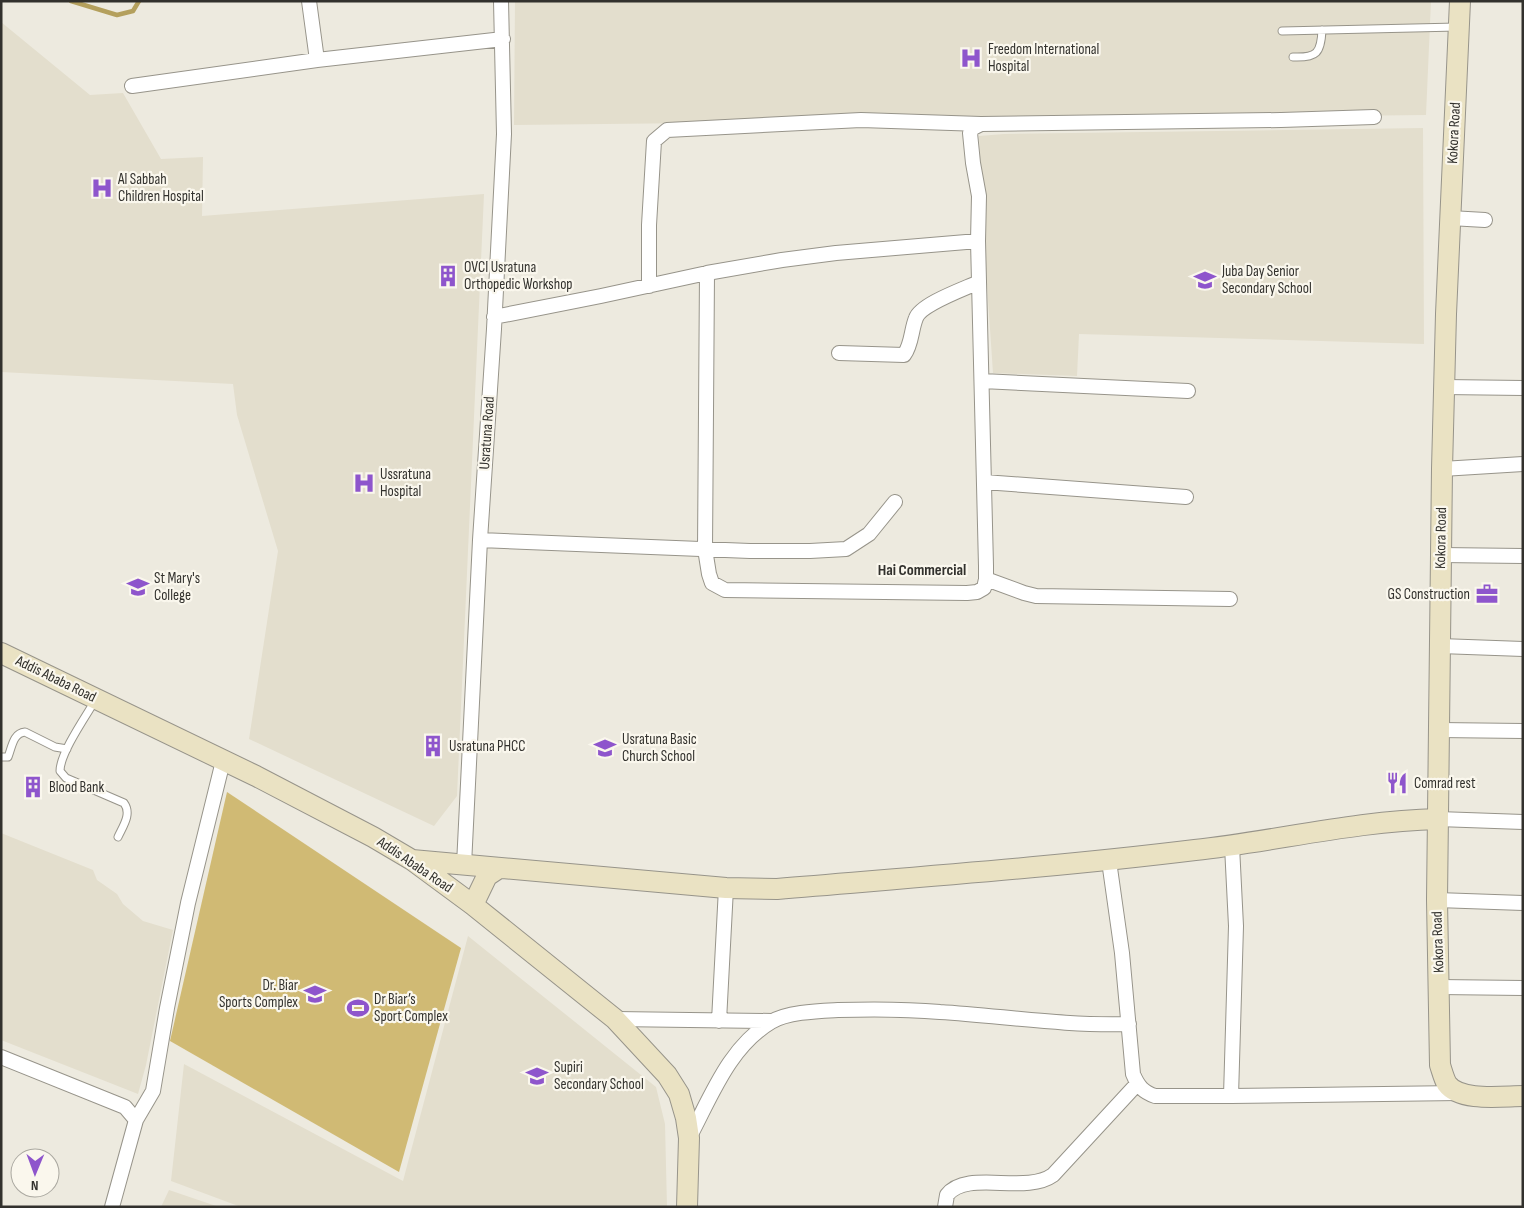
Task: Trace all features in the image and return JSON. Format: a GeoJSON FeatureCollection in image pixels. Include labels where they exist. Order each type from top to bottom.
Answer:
{"type":"FeatureCollection","features":[{"type":"Feature","properties":{"kind":"street"},"geometry":{"type":"LineString","coordinates":[[309,1],[317,60]]}},
{"type":"Feature","properties":{"kind":"street","name":"Usratuna Road"},"geometry":{"type":"LineString","coordinates":[[464,864],[480,540],[504,134],[501,1]]}},
{"type":"Feature","properties":{"kind":"street","name":"Kokora Road"},"geometry":{"type":"LineString","coordinates":[[1459,1093],[1448,1084],[1440,1065],[1437,900],[1444,387],[1460,1]]}},
{"type":"Feature","properties":{"kind":"street"},"geometry":{"type":"LineString","coordinates":[[132,86],[317,60],[503,39]]}},
{"type":"Feature","properties":{"kind":"street"},"geometry":{"type":"LineString","coordinates":[[649,286],[649,225],[654,141],[667,130],[861,120],[981,124],[1374,117]]}},
{"type":"Feature","properties":{"kind":"street"},"geometry":{"type":"LineString","coordinates":[[708,273],[705,549],[712,583],[725,590],[967,594],[977,592],[984,588],[986,580],[978,241],[979,196],[972,163],[970,134],[973,128],[981,124]]}},
{"type":"Feature","properties":{"kind":"street"},"geometry":{"type":"LineString","coordinates":[[1450,218],[1485,220]]}},
{"type":"Feature","properties":{"kind":"street"},"geometry":{"type":"LineString","coordinates":[[494,317],[708,273],[782,260],[836,253],[978,241]]}},
{"type":"Feature","properties":{"kind":"street"},"geometry":{"type":"LineString","coordinates":[[839,353],[904,355],[916,316],[920,310],[979,282]]}},
{"type":"Feature","properties":{"kind":"street"},"geometry":{"type":"LineString","coordinates":[[982,380],[1188,391]]}},
{"type":"Feature","properties":{"kind":"street"},"geometry":{"type":"LineString","coordinates":[[1444,387],[1523,388]]}},
{"type":"Feature","properties":{"kind":"street"},"geometry":{"type":"LineString","coordinates":[[1442,469],[1523,464]]}},
{"type":"Feature","properties":{"kind":"street"},"geometry":{"type":"LineString","coordinates":[[984,482],[1186,497]]}},
{"type":"Feature","properties":{"kind":"street"},"geometry":{"type":"LineString","coordinates":[[480,540],[705,549],[810,551],[846,549],[869,534],[895,502]]}},
{"type":"Feature","properties":{"kind":"street"},"geometry":{"type":"LineString","coordinates":[[1441,555],[1523,556]]}},
{"type":"Feature","properties":{"kind":"street"},"geometry":{"type":"LineString","coordinates":[[986,580],[1036,596],[1230,599]]}},
{"type":"Feature","properties":{"kind":"street"},"geometry":{"type":"LineString","coordinates":[[1440,646],[1523,649]]}},
{"type":"Feature","properties":{"kind":"street","name":"Addis Ababa Road"},"geometry":{"type":"LineString","coordinates":[[1,653],[256,776],[412,860],[473,905],[615,1019],[667,1075],[679,1094],[686,1118],[689,1138],[687,1207]]}},
{"type":"Feature","properties":{"kind":"street"},"geometry":{"type":"LineString","coordinates":[[1439,730],[1523,731]]}},
{"type":"Feature","properties":{"kind":"street"},"geometry":{"type":"LineString","coordinates":[[112,1207],[136,1120],[152,1091],[188,903],[223,761]]}},
{"type":"Feature","properties":{"kind":"street"},"geometry":{"type":"LineString","coordinates":[[412,860],[726,888],[777,889],[1109,860],[1232,846],[1379,822],[1438,819],[1523,822]]}},
{"type":"Feature","properties":{"kind":"street"},"geometry":{"type":"LineString","coordinates":[[1231,1096],[1236,926],[1232,846]]}},
{"type":"Feature","properties":{"kind":"street"},"geometry":{"type":"LineString","coordinates":[[1109,860],[1116,904],[1133,1074],[1137,1084],[1144,1092],[1155,1096],[1459,1093],[1471,1096],[1523,1096]]}},
{"type":"Feature","properties":{"kind":"street"},"geometry":{"type":"LineString","coordinates":[[473,905],[487,876],[499,868]]}},
{"type":"Feature","properties":{"kind":"street"},"geometry":{"type":"LineString","coordinates":[[719,1020],[726,888]]}},
{"type":"Feature","properties":{"kind":"street"},"geometry":{"type":"LineString","coordinates":[[1437,900],[1523,903]]}},
{"type":"Feature","properties":{"kind":"street"},"geometry":{"type":"LineString","coordinates":[[1439,987],[1523,988]]}},
{"type":"Feature","properties":{"kind":"street"},"geometry":{"type":"LineString","coordinates":[[615,1019],[772,1021],[797,1014],[876,1008],[948,1012],[1075,1025],[1129,1024]]}},
{"type":"Feature","properties":{"kind":"street"},"geometry":{"type":"LineString","coordinates":[[689,1138],[734,1055],[772,1021]]}},
{"type":"Feature","properties":{"kind":"street"},"geometry":{"type":"LineString","coordinates":[[1,1057],[125,1107],[136,1120]]}},
{"type":"Feature","properties":{"kind":"street"},"geometry":{"type":"LineString","coordinates":[[945,1207],[947,1195],[958,1185],[1032,1183],[1047,1180],[1137,1084]]}},
{"type":"Feature","properties":{"kind":"lane"},"geometry":{"type":"LineString","coordinates":[[1282,31],[1460,27]]}},
{"type":"Feature","properties":{"kind":"lane"},"geometry":{"type":"LineString","coordinates":[[1293,57],[1312,56],[1318,52],[1321,46],[1322,30]]}},
{"type":"Feature","properties":{"kind":"lane"},"geometry":{"type":"LineString","coordinates":[[96,699],[67,749],[60,764],[60,771],[62,776],[124,803],[128,809],[128,814],[118,837]]}},
{"type":"Feature","properties":{"kind":"lane"},"geometry":{"type":"LineString","coordinates":[[1,757],[8,757],[15,737],[25,732],[55,747],[67,749]]}},
{"type":"Feature","properties":{"kind":"shaded area","name":"Freedom International Hospital"},"geometry":{"type":"Polygon","coordinates":[[[515,1],[1431,1],[1426,115],[514,125],[515,1]]]}},
{"type":"Feature","properties":{"kind":"shaded area","name":"Ussratuna Hospital"},"geometry":{"type":"Polygon","coordinates":[[[1,22],[90,95],[123,93],[161,159],[203,157],[202,216],[484,194],[457,796],[434,826],[249,739],[278,551],[237,415],[233,384],[1,372],[1,22]]]}},
{"type":"Feature","properties":{"kind":"shaded area","name":"Juba Day Senior Secondary School"},"geometry":{"type":"Polygon","coordinates":[[[1423,128],[1424,344],[1079,334],[1077,376],[993,373],[979,136],[1004,134],[1423,128]]]}},
{"type":"Feature","properties":{"kind":"shaded area","name":"Dr. Biar Sports Complex"},"geometry":{"type":"Polygon","coordinates":[[[227,792],[461,948],[399,1172],[170,1041],[227,792]]]}},
{"type":"Feature","properties":{"kind":"shaded area"},"geometry":{"type":"Polygon","coordinates":[[[1,833],[93,870],[97,880],[117,894],[123,904],[143,921],[173,930],[146,1065],[138,1094],[1,1040],[1,833]]]}},
{"type":"Feature","properties":{"kind":"shaded area","name":"Supiri Secondary School"},"geometry":{"type":"Polygon","coordinates":[[[468,936],[656,1087],[665,1124],[667,1207],[241,1207],[171,1181],[184,1064],[403,1181],[468,936]]]}},
{"type":"Feature","properties":{"kind":"shaded area"},"geometry":{"type":"Polygon","coordinates":[[[169,1190],[219,1207],[161,1207],[169,1190]]]}},
{"type":"Feature","properties":{"kind":"waterway"},"geometry":{"type":"LineString","coordinates":[[71,1],[117,15],[133,11],[139,1]]}},
{"type":"Feature","properties":{"kind":"place","name":"Freedom International Hospital"},"geometry":{"type":"Point","coordinates":[971,58]}},
{"type":"Feature","properties":{"kind":"place","name":"Al Sabbah Children Hospital"},"geometry":{"type":"Point","coordinates":[102,188]}},
{"type":"Feature","properties":{"kind":"place","name":"OVCI Usratuna Orthopedic Workshop"},"geometry":{"type":"Point","coordinates":[448,276]}},
{"type":"Feature","properties":{"kind":"place","name":"Juba Day Senior Secondary School"},"geometry":{"type":"Point","coordinates":[1205,280]}},
{"type":"Feature","properties":{"kind":"place","name":"Ussratuna Hospital"},"geometry":{"type":"Point","coordinates":[364,483]}},
{"type":"Feature","properties":{"kind":"place","name":"St Mary's College"},"geometry":{"type":"Point","coordinates":[138,587]}},
{"type":"Feature","properties":{"kind":"place","name":"GS Construction"},"geometry":{"type":"Point","coordinates":[1487,594]}},
{"type":"Feature","properties":{"kind":"place","name":"Usratuna PHCC"},"geometry":{"type":"Point","coordinates":[433,746]}},
{"type":"Feature","properties":{"kind":"place","name":"Usratuna Basic Church School"},"geometry":{"type":"Point","coordinates":[605,748]}},
{"type":"Feature","properties":{"kind":"place","name":"Comrad rest"},"geometry":{"type":"Point","coordinates":[1397,783]}},
{"type":"Feature","properties":{"kind":"place","name":"Blood Bank"},"geometry":{"type":"Point","coordinates":[33,787]}},
{"type":"Feature","properties":{"kind":"place","name":"Dr. Biar Sports Complex"},"geometry":{"type":"Point","coordinates":[315,994]}},
{"type":"Feature","properties":{"kind":"place","name":"Dr Biar’s Sport Complex"},"geometry":{"type":"Point","coordinates":[358,1008]}},
{"type":"Feature","properties":{"kind":"place","name":"Supiri Secondary School"},"geometry":{"type":"Point","coordinates":[537,1076]}},
{"type":"Feature","properties":{"kind":"district","name":"Hai Commercial"},"geometry":{"type":"Point","coordinates":[922,570]}}]}
